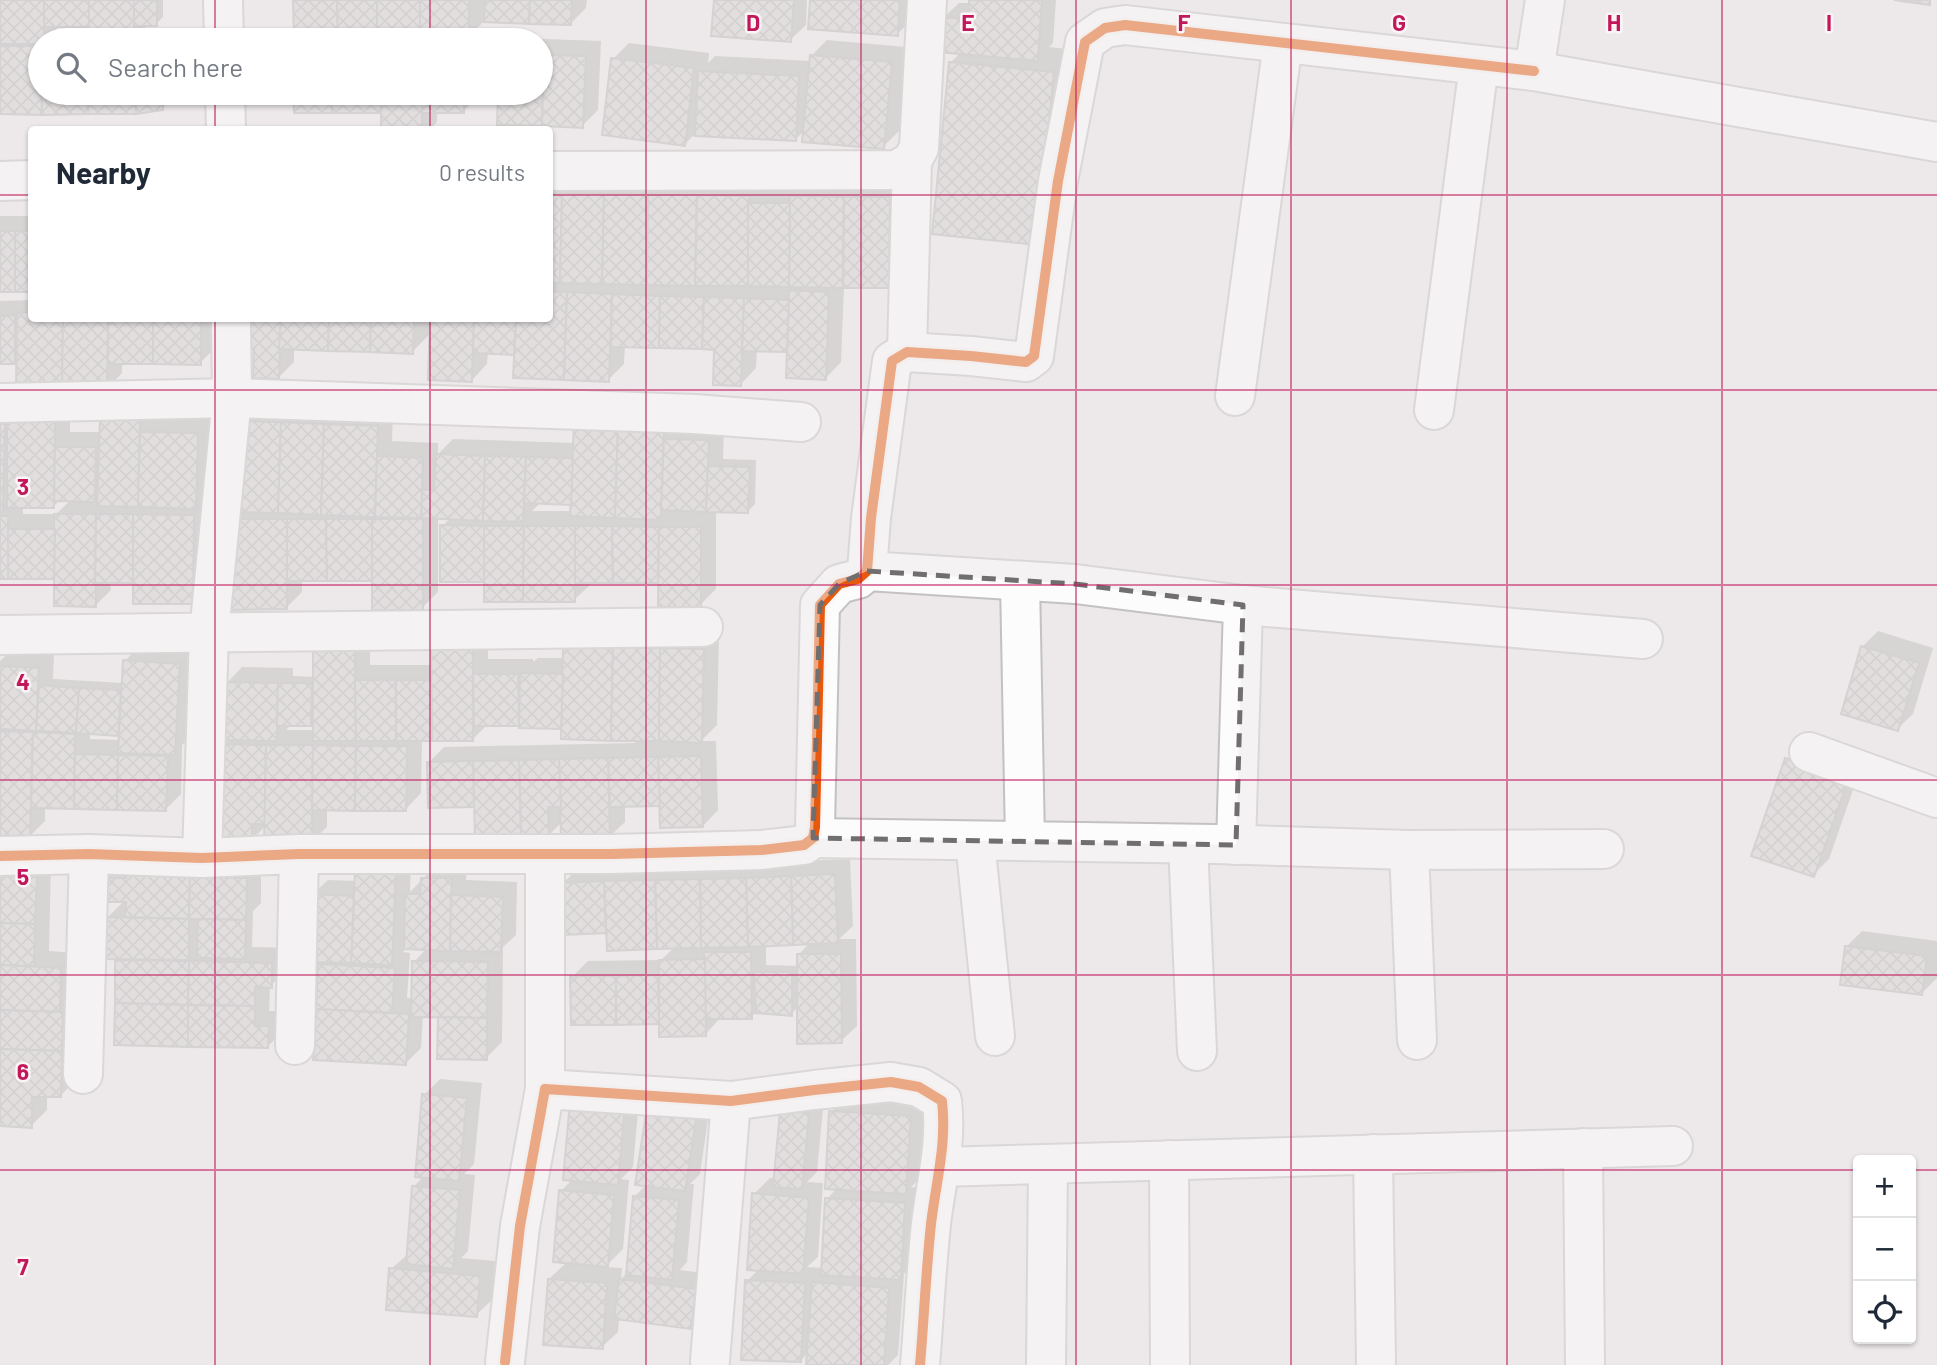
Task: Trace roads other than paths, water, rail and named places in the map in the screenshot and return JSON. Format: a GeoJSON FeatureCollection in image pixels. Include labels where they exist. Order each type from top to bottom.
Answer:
{"type":"FeatureCollection","features":[{"type":"Feature","properties":{"kind":"street"},"geometry":{"type":"LineString","coordinates":[[223,0],[224,28]]}},
{"type":"Feature","properties":{"kind":"street"},"geometry":{"type":"LineString","coordinates":[[906,352],[912,161],[919,148],[927,0]]}},
{"type":"Feature","properties":{"kind":"street"},"geometry":{"type":"LineString","coordinates":[[1534,71],[1545,0]]}},
{"type":"Feature","properties":{"kind":"street"},"geometry":{"type":"LineString","coordinates":[[0,856],[202,858],[299,854],[545,855],[762,850],[804,845],[813,838],[816,827],[820,605],[839,584],[858,579],[867,571],[871,518],[892,361],[906,352],[1026,362],[1034,356],[1058,181],[1085,42],[1105,28],[1125,25],[1534,71],[1937,142]]}},
{"type":"Feature","properties":{"kind":"street"},"geometry":{"type":"LineString","coordinates":[[1236,396],[1283,43]]}},
{"type":"Feature","properties":{"kind":"street"},"geometry":{"type":"LineString","coordinates":[[1434,410],[1479,65]]}},
{"type":"Feature","properties":{"kind":"street"},"geometry":{"type":"LineString","coordinates":[[225,105],[226,126]]}},
{"type":"Feature","properties":{"kind":"street"},"geometry":{"type":"LineString","coordinates":[[553,171],[897,170],[912,161]]}},
{"type":"Feature","properties":{"kind":"street"},"geometry":{"type":"LineString","coordinates":[[0,181],[28,180]]}},
{"type":"Feature","properties":{"kind":"street"},"geometry":{"type":"LineString","coordinates":[[202,858],[209,633],[232,398],[230,322]]}},
{"type":"Feature","properties":{"kind":"street"},"geometry":{"type":"LineString","coordinates":[[0,403],[232,398],[695,414],[801,422]]}},
{"type":"Feature","properties":{"kind":"street"},"geometry":{"type":"LineString","coordinates":[[867,571],[1075,584],[1243,606],[1643,639]]}},
{"type":"Feature","properties":{"kind":"street"},"geometry":{"type":"LineString","coordinates":[[1020,581],[1025,841]]}},
{"type":"Feature","properties":{"kind":"street"},"geometry":{"type":"LineString","coordinates":[[1236,845],[1243,606]]}},
{"type":"Feature","properties":{"kind":"street"},"geometry":{"type":"LineString","coordinates":[[0,635],[703,626]]}},
{"type":"Feature","properties":{"kind":"street"},"geometry":{"type":"LineString","coordinates":[[1809,752],[1937,798]]}},
{"type":"Feature","properties":{"kind":"street"},"geometry":{"type":"LineString","coordinates":[[813,838],[1409,850],[1604,849]]}},
{"type":"Feature","properties":{"kind":"street"},"geometry":{"type":"LineString","coordinates":[[975,841],[995,1036]]}},
{"type":"Feature","properties":{"kind":"street"},"geometry":{"type":"LineString","coordinates":[[1188,844],[1197,1051]]}},
{"type":"Feature","properties":{"kind":"street"},"geometry":{"type":"LineString","coordinates":[[1409,850],[1417,1040]]}},
{"type":"Feature","properties":{"kind":"street"},"geometry":{"type":"LineString","coordinates":[[295,1045],[299,854]]}},
{"type":"Feature","properties":{"kind":"street"},"geometry":{"type":"LineString","coordinates":[[83,1074],[89,855]]}},
{"type":"Feature","properties":{"kind":"street"},"geometry":{"type":"LineString","coordinates":[[505,1362],[520,1226],[545,1089],[545,855]]}},
{"type":"Feature","properties":{"kind":"street"},"geometry":{"type":"LineString","coordinates":[[545,1089],[732,1101],[891,1082],[919,1087],[942,1101],[945,1125],[931,1223],[920,1365]]}},
{"type":"Feature","properties":{"kind":"street"},"geometry":{"type":"LineString","coordinates":[[710,1361],[732,1101]]}},
{"type":"Feature","properties":{"kind":"street"},"geometry":{"type":"LineString","coordinates":[[940,1167],[1673,1146]]}},
{"type":"Feature","properties":{"kind":"street"},"geometry":{"type":"LineString","coordinates":[[1583,1148],[1585,1365]]}},
{"type":"Feature","properties":{"kind":"street"},"geometry":{"type":"LineString","coordinates":[[1373,1154],[1376,1365]]}},
{"type":"Feature","properties":{"kind":"street"},"geometry":{"type":"LineString","coordinates":[[1169,1160],[1170,1365]]}},
{"type":"Feature","properties":{"kind":"street"},"geometry":{"type":"LineString","coordinates":[[1046,1365],[1048,1164]]}}]}
